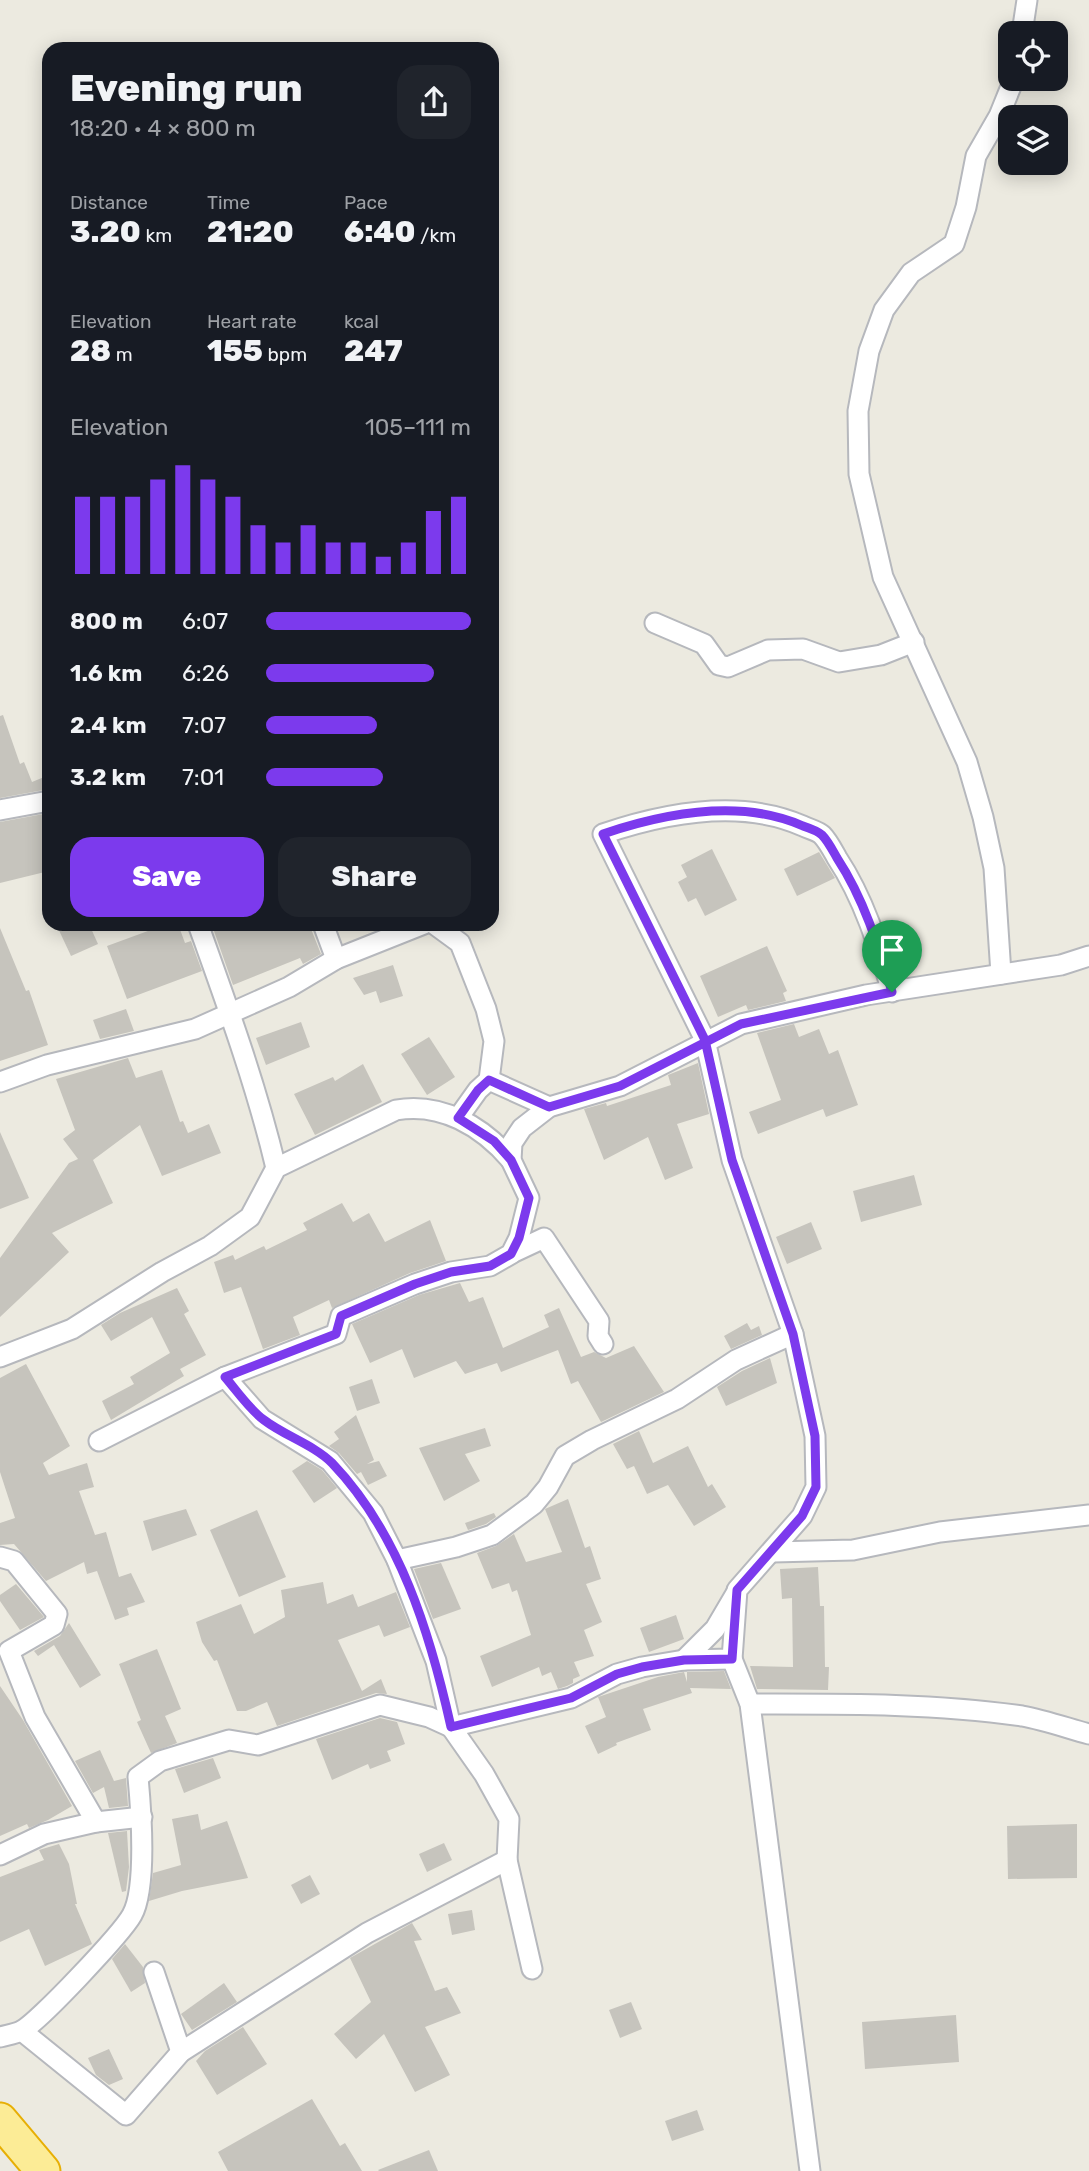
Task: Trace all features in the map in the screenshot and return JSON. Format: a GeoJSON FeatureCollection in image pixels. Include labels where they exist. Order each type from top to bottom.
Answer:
{"type":"FeatureCollection","features":[{"type":"Feature","properties":{"kind":"highway"},"geometry":{"type":"LineString","coordinates":[[0,2120],[43,2171]]}},
{"type":"Feature","properties":{"kind":"street"},"geometry":{"type":"LineString","coordinates":[[1024,21],[1027,0]]}},
{"type":"Feature","properties":{"kind":"street"},"geometry":{"type":"LineString","coordinates":[[1001,974],[994,867],[984,817],[967,762],[883,577],[859,474],[858,411],[869,351],[884,310],[911,273],[954,244],[966,207],[976,156],[999,116],[1009,91]]}},
{"type":"Feature","properties":{"kind":"street"},"geometry":{"type":"LineString","coordinates":[[655,623],[704,644],[719,664],[728,667],[768,649],[803,649],[839,662],[881,655],[914,642]]}},
{"type":"Feature","properties":{"kind":"street"},"geometry":{"type":"LineString","coordinates":[[0,810],[42,802]]}},
{"type":"Feature","properties":{"kind":"street"},"geometry":{"type":"LineString","coordinates":[[684,1660],[715,1629],[737,1590],[802,1516],[816,1487],[815,1436],[793,1334],[732,1160],[705,1040],[603,834],[642,821],[701,811],[741,811],[790,820],[822,834],[851,879],[875,936],[892,992]]}},
{"type":"Feature","properties":{"kind":"street"},"geometry":{"type":"LineString","coordinates":[[201,931],[232,1014],[263,1112],[276,1168]]}},
{"type":"Feature","properties":{"kind":"street"},"geometry":{"type":"LineString","coordinates":[[326,931],[336,959]]}},
{"type":"Feature","properties":{"kind":"street"},"geometry":{"type":"LineString","coordinates":[[0,1082],[47,1065],[195,1029],[289,986],[336,959],[406,931]]}},
{"type":"Feature","properties":{"kind":"street"},"geometry":{"type":"LineString","coordinates":[[444,931],[460,943],[486,1009],[494,1041],[489,1080],[478,1090],[458,1118]]}},
{"type":"Feature","properties":{"kind":"street"},"geometry":{"type":"LineString","coordinates":[[511,1160],[512,1143],[522,1128],[549,1107],[620,1086],[705,1040],[741,1024],[892,992],[1061,965],[1089,956]]}},
{"type":"Feature","properties":{"kind":"street"},"geometry":{"type":"LineString","coordinates":[[489,1080],[549,1107]]}},
{"type":"Feature","properties":{"kind":"street"},"geometry":{"type":"LineString","coordinates":[[0,1357],[72,1329],[162,1272],[211,1246],[250,1217],[276,1168],[396,1110],[416,1106],[458,1118],[494,1141],[511,1160],[529,1198],[519,1238],[511,1254]]}},
{"type":"Feature","properties":{"kind":"street"},"geometry":{"type":"LineString","coordinates":[[99,1441],[225,1377],[336,1334],[341,1316],[390,1294],[451,1272],[490,1266],[544,1238],[599,1321],[598,1336],[603,1344]]}},
{"type":"Feature","properties":{"kind":"street"},"geometry":{"type":"LineString","coordinates":[[397,1560],[456,1547],[492,1535],[534,1504],[548,1487],[565,1456],[677,1399],[736,1360],[793,1334]]}},
{"type":"Feature","properties":{"kind":"street"},"geometry":{"type":"LineString","coordinates":[[225,1377],[262,1419],[330,1461],[373,1513],[397,1560],[436,1661],[451,1727],[484,1774],[509,1818],[507,1860],[532,1969]]}},
{"type":"Feature","properties":{"kind":"street"},"geometry":{"type":"LineString","coordinates":[[773,1552],[853,1550],[940,1532],[1089,1515]]}},
{"type":"Feature","properties":{"kind":"street"},"geometry":{"type":"LineString","coordinates":[[0,1557],[14,1561],[57,1614],[54,1625],[9,1651],[35,1717],[96,1822]]}},
{"type":"Feature","properties":{"kind":"street"},"geometry":{"type":"LineString","coordinates":[[737,1590],[732,1659],[750,1704],[810,2171]]}},
{"type":"Feature","properties":{"kind":"street"},"geometry":{"type":"LineString","coordinates":[[0,2036],[22,2031],[55,2002],[133,1914],[139,1885],[142,1817],[138,1777],[160,1761],[229,1740],[258,1745],[380,1704],[429,1717],[451,1727],[571,1698],[617,1674],[642,1667],[684,1660],[732,1659]]}},
{"type":"Feature","properties":{"kind":"street"},"geometry":{"type":"LineString","coordinates":[[750,1704],[873,1704],[949,1708],[1025,1717],[1089,1734]]}},
{"type":"Feature","properties":{"kind":"street"},"geometry":{"type":"LineString","coordinates":[[0,1856],[44,1834],[96,1822],[142,1817]]}},
{"type":"Feature","properties":{"kind":"street"},"geometry":{"type":"LineString","coordinates":[[22,2031],[126,2115],[181,2052],[367,1933],[507,1860]]}},
{"type":"Feature","properties":{"kind":"street"},"geometry":{"type":"LineString","coordinates":[[153,1972],[181,2052]]}},
{"type":"Feature","properties":{"kind":"building"},"geometry":{"type":"Polygon","coordinates":[[[3,715],[20,764],[24,762],[32,782],[42,778],[42,790],[0,798],[0,716],[3,715]]]}},
{"type":"Feature","properties":{"kind":"building"},"geometry":{"type":"Polygon","coordinates":[[[42,814],[42,873],[0,883],[0,822],[42,814]]]}},
{"type":"Feature","properties":{"kind":"building"},"geometry":{"type":"Polygon","coordinates":[[[712,849],[737,900],[705,916],[696,898],[688,902],[678,882],[687,877],[681,865],[712,849]]]}},
{"type":"Feature","properties":{"kind":"building"},"geometry":{"type":"Polygon","coordinates":[[[819,852],[835,878],[797,896],[784,869],[819,852]]]}},
{"type":"Feature","properties":{"kind":"building"},"geometry":{"type":"Polygon","coordinates":[[[0,928],[26,991],[29,990],[48,1045],[0,1061],[0,928]]]}},
{"type":"Feature","properties":{"kind":"building"},"geometry":{"type":"Polygon","coordinates":[[[59,931],[92,931],[98,944],[71,956],[59,931]]]}},
{"type":"Feature","properties":{"kind":"building"},"geometry":{"type":"Polygon","coordinates":[[[148,931],[181,931],[185,943],[191,941],[202,971],[127,999],[107,946],[148,931]]]}},
{"type":"Feature","properties":{"kind":"building"},"geometry":{"type":"Polygon","coordinates":[[[214,931],[312,931],[321,954],[303,964],[300,958],[233,985],[214,931]]]}},
{"type":"Feature","properties":{"kind":"building"},"geometry":{"type":"Polygon","coordinates":[[[767,946],[787,991],[783,993],[786,1001],[748,1010],[746,1005],[718,1017],[700,976],[767,946]]]}},
{"type":"Feature","properties":{"kind":"building"},"geometry":{"type":"Polygon","coordinates":[[[393,965],[403,996],[380,1003],[376,991],[364,995],[353,978],[393,965]]]}},
{"type":"Feature","properties":{"kind":"building"},"geometry":{"type":"Polygon","coordinates":[[[126,1009],[134,1031],[100,1039],[93,1020],[126,1009]]]}},
{"type":"Feature","properties":{"kind":"building"},"geometry":{"type":"Polygon","coordinates":[[[301,1022],[310,1047],[266,1065],[256,1038],[301,1022]]]}},
{"type":"Feature","properties":{"kind":"building"},"geometry":{"type":"Polygon","coordinates":[[[794,1024],[799,1037],[819,1029],[829,1054],[838,1050],[858,1105],[826,1117],[823,1109],[758,1134],[749,1112],[781,1100],[757,1033],[794,1024]]]}},
{"type":"Feature","properties":{"kind":"building"},"geometry":{"type":"Polygon","coordinates":[[[429,1037],[455,1077],[427,1095],[401,1054],[429,1037]]]}},
{"type":"Feature","properties":{"kind":"building"},"geometry":{"type":"Polygon","coordinates":[[[128,1058],[136,1078],[162,1070],[180,1122],[183,1121],[188,1133],[209,1124],[221,1153],[162,1176],[140,1125],[93,1160],[113,1203],[52,1233],[69,1252],[0,1317],[0,1258],[69,1163],[78,1159],[63,1139],[75,1130],[56,1079],[128,1058]]]}},
{"type":"Feature","properties":{"kind":"building"},"geometry":{"type":"Polygon","coordinates":[[[698,1063],[709,1114],[677,1124],[693,1168],[665,1180],[648,1137],[604,1160],[584,1109],[606,1103],[607,1106],[671,1085],[668,1075],[698,1063]]]}},
{"type":"Feature","properties":{"kind":"building"},"geometry":{"type":"Polygon","coordinates":[[[363,1064],[382,1102],[315,1135],[294,1094],[333,1077],[335,1081],[363,1064]]]}},
{"type":"Feature","properties":{"kind":"building"},"geometry":{"type":"Polygon","coordinates":[[[0,1132],[29,1198],[0,1209],[0,1132]]]}},
{"type":"Feature","properties":{"kind":"building"},"geometry":{"type":"Polygon","coordinates":[[[914,1175],[922,1205],[861,1222],[853,1191],[914,1175]]]}},
{"type":"Feature","properties":{"kind":"building"},"geometry":{"type":"Polygon","coordinates":[[[342,1203],[353,1222],[369,1213],[385,1242],[430,1220],[446,1261],[410,1273],[332,1308],[329,1300],[293,1317],[300,1335],[263,1349],[241,1287],[224,1293],[214,1262],[233,1255],[235,1260],[264,1246],[266,1250],[307,1230],[303,1223],[342,1203]]]}},
{"type":"Feature","properties":{"kind":"building"},"geometry":{"type":"Polygon","coordinates":[[[811,1222],[822,1249],[787,1264],[776,1237],[811,1222]]]}},
{"type":"Feature","properties":{"kind":"building"},"geometry":{"type":"Polygon","coordinates":[[[460,1283],[469,1302],[483,1297],[503,1348],[549,1327],[544,1315],[559,1308],[581,1357],[594,1352],[606,1358],[634,1346],[664,1392],[601,1422],[578,1381],[571,1384],[558,1350],[501,1372],[497,1363],[465,1374],[456,1361],[414,1378],[402,1349],[370,1363],[352,1324],[419,1295],[460,1283]]]}},
{"type":"Feature","properties":{"kind":"building"},"geometry":{"type":"Polygon","coordinates":[[[177,1288],[189,1311],[184,1314],[206,1355],[180,1369],[184,1376],[111,1420],[102,1401],[134,1384],[130,1377],[170,1353],[152,1317],[111,1341],[101,1325],[120,1313],[177,1288]]]}},
{"type":"Feature","properties":{"kind":"building"},"geometry":{"type":"Polygon","coordinates":[[[747,1323],[751,1330],[759,1326],[762,1335],[731,1349],[724,1336],[747,1323]]]}},
{"type":"Feature","properties":{"kind":"building"},"geometry":{"type":"Polygon","coordinates":[[[770,1358],[777,1383],[726,1406],[717,1387],[770,1358]]]}},
{"type":"Feature","properties":{"kind":"building"},"geometry":{"type":"Polygon","coordinates":[[[26,1364],[70,1446],[43,1463],[49,1475],[87,1463],[94,1487],[79,1491],[95,1535],[106,1532],[119,1577],[131,1573],[145,1602],[127,1608],[129,1615],[115,1620],[97,1571],[87,1574],[84,1562],[46,1581],[14,1544],[0,1545],[0,1523],[15,1518],[0,1472],[0,1378],[26,1364]]]}},
{"type":"Feature","properties":{"kind":"building"},"geometry":{"type":"Polygon","coordinates":[[[372,1379],[380,1403],[357,1411],[349,1387],[372,1379]]]}},
{"type":"Feature","properties":{"kind":"building"},"geometry":{"type":"Polygon","coordinates":[[[356,1415],[374,1460],[367,1464],[379,1461],[387,1476],[368,1485],[361,1472],[357,1474],[339,1453],[329,1446],[339,1439],[334,1432],[356,1415]]]}},
{"type":"Feature","properties":{"kind":"building"},"geometry":{"type":"Polygon","coordinates":[[[485,1428],[491,1446],[465,1454],[480,1481],[444,1501],[419,1448],[485,1428]]]}},
{"type":"Feature","properties":{"kind":"building"},"geometry":{"type":"Polygon","coordinates":[[[639,1431],[653,1463],[688,1446],[708,1487],[712,1484],[726,1507],[694,1526],[668,1485],[647,1494],[634,1466],[627,1469],[613,1444],[639,1431]]]}},
{"type":"Feature","properties":{"kind":"building"},"geometry":{"type":"Polygon","coordinates":[[[307,1461],[322,1470],[337,1488],[314,1503],[292,1471],[307,1461]]]}},
{"type":"Feature","properties":{"kind":"building"},"geometry":{"type":"Polygon","coordinates":[[[568,1499],[585,1548],[590,1546],[601,1579],[586,1584],[602,1622],[584,1630],[594,1656],[574,1662],[580,1676],[573,1679],[573,1683],[558,1689],[551,1672],[542,1676],[539,1667],[492,1687],[480,1656],[531,1635],[517,1590],[512,1592],[509,1583],[492,1589],[477,1553],[496,1546],[514,1534],[526,1562],[562,1552],[545,1509],[568,1499]]]}},
{"type":"Feature","properties":{"kind":"building"},"geometry":{"type":"Polygon","coordinates":[[[186,1509],[197,1535],[152,1551],[143,1521],[186,1509]]]}},
{"type":"Feature","properties":{"kind":"building"},"geometry":{"type":"Polygon","coordinates":[[[257,1510],[286,1577],[239,1597],[210,1530],[257,1510]]]}},
{"type":"Feature","properties":{"kind":"building"},"geometry":{"type":"Polygon","coordinates":[[[494,1513],[496,1517],[486,1524],[468,1530],[465,1523],[494,1513]]]}},
{"type":"Feature","properties":{"kind":"building"},"geometry":{"type":"Polygon","coordinates":[[[441,1563],[461,1609],[433,1619],[414,1569],[441,1563]]]}},
{"type":"Feature","properties":{"kind":"building"},"geometry":{"type":"Polygon","coordinates":[[[818,1567],[820,1606],[824,1606],[825,1667],[829,1667],[828,1690],[757,1689],[750,1666],[793,1667],[792,1598],[782,1599],[780,1569],[818,1567]]]}},
{"type":"Feature","properties":{"kind":"building"},"geometry":{"type":"Polygon","coordinates":[[[323,1582],[327,1604],[353,1594],[358,1607],[396,1592],[410,1627],[384,1637],[379,1625],[338,1640],[362,1691],[381,1679],[387,1694],[376,1693],[277,1726],[267,1702],[246,1711],[237,1711],[217,1660],[214,1661],[202,1642],[196,1622],[241,1604],[254,1634],[285,1617],[281,1590],[323,1582]]]}},
{"type":"Feature","properties":{"kind":"building"},"geometry":{"type":"Polygon","coordinates":[[[16,1584],[44,1617],[20,1630],[0,1601],[0,1595],[16,1584]]]}},
{"type":"Feature","properties":{"kind":"building"},"geometry":{"type":"Polygon","coordinates":[[[676,1615],[684,1639],[649,1652],[640,1628],[676,1615]]]}},
{"type":"Feature","properties":{"kind":"building"},"geometry":{"type":"Polygon","coordinates":[[[69,1623],[101,1675],[80,1688],[54,1645],[38,1656],[34,1651],[60,1636],[69,1623]]]}},
{"type":"Feature","properties":{"kind":"building"},"geometry":{"type":"Polygon","coordinates":[[[157,1649],[181,1709],[165,1716],[177,1743],[151,1753],[137,1722],[141,1720],[119,1664],[157,1649]]]}},
{"type":"Feature","properties":{"kind":"building"},"geometry":{"type":"Polygon","coordinates":[[[724,1671],[731,1689],[690,1688],[692,1693],[643,1709],[651,1730],[616,1743],[617,1745],[598,1754],[585,1726],[606,1717],[598,1697],[658,1677],[684,1672],[687,1682],[687,1672],[724,1671]]]}},
{"type":"Feature","properties":{"kind":"building"},"geometry":{"type":"Polygon","coordinates":[[[0,1686],[23,1720],[72,1806],[29,1828],[27,1824],[0,1836],[0,1686]]]}},
{"type":"Feature","properties":{"kind":"building"},"geometry":{"type":"Polygon","coordinates":[[[380,1718],[397,1722],[405,1744],[387,1751],[391,1761],[370,1769],[368,1764],[332,1780],[316,1739],[380,1718]]]}},
{"type":"Feature","properties":{"kind":"building"},"geometry":{"type":"Polygon","coordinates":[[[100,1750],[114,1781],[126,1778],[128,1806],[109,1808],[104,1787],[93,1793],[75,1761],[100,1750]]]}},
{"type":"Feature","properties":{"kind":"building"},"geometry":{"type":"Polygon","coordinates":[[[213,1758],[221,1778],[184,1793],[175,1769],[213,1758]]]}},
{"type":"Feature","properties":{"kind":"building"},"geometry":{"type":"Polygon","coordinates":[[[198,1814],[201,1830],[227,1821],[248,1878],[182,1891],[149,1901],[153,1873],[181,1865],[172,1819],[198,1814]]]}},
{"type":"Feature","properties":{"kind":"building"},"geometry":{"type":"Polygon","coordinates":[[[1077,1824],[1077,1878],[1008,1879],[1007,1826],[1077,1824]]]}},
{"type":"Feature","properties":{"kind":"building"},"geometry":{"type":"Polygon","coordinates":[[[127,1831],[129,1867],[126,1891],[122,1892],[108,1833],[127,1831]]]}},
{"type":"Feature","properties":{"kind":"building"},"geometry":{"type":"Polygon","coordinates":[[[444,1843],[452,1860],[427,1872],[419,1854],[444,1843]]]}},
{"type":"Feature","properties":{"kind":"building"},"geometry":{"type":"Polygon","coordinates":[[[59,1844],[69,1864],[75,1904],[92,1944],[45,1966],[29,1929],[0,1942],[0,1877],[44,1860],[39,1850],[59,1844]]]}},
{"type":"Feature","properties":{"kind":"building"},"geometry":{"type":"Polygon","coordinates":[[[310,1875],[320,1894],[301,1904],[291,1885],[310,1875]]]}},
{"type":"Feature","properties":{"kind":"building"},"geometry":{"type":"Polygon","coordinates":[[[472,1910],[475,1930],[452,1935],[448,1914],[472,1910]]]}},
{"type":"Feature","properties":{"kind":"building"},"geometry":{"type":"Polygon","coordinates":[[[412,1923],[422,1940],[414,1941],[435,1991],[447,1987],[461,2013],[425,2027],[450,2075],[415,2092],[384,2034],[356,2059],[334,2034],[371,2002],[350,1958],[412,1923]]]}},
{"type":"Feature","properties":{"kind":"building"},"geometry":{"type":"Polygon","coordinates":[[[125,1944],[143,1967],[145,1983],[131,1992],[112,1959],[125,1944]]]}},
{"type":"Feature","properties":{"kind":"building"},"geometry":{"type":"Polygon","coordinates":[[[224,1983],[237,2002],[192,2030],[181,2014],[224,1983]]]}},
{"type":"Feature","properties":{"kind":"building"},"geometry":{"type":"Polygon","coordinates":[[[631,2002],[642,2029],[620,2038],[609,2010],[631,2002]]]}},
{"type":"Feature","properties":{"kind":"building"},"geometry":{"type":"Polygon","coordinates":[[[956,2015],[959,2062],[865,2069],[862,2022],[956,2015]]]}},
{"type":"Feature","properties":{"kind":"building"},"geometry":{"type":"Polygon","coordinates":[[[243,2027],[267,2064],[217,2095],[196,2061],[205,2051],[243,2027]]]}},
{"type":"Feature","properties":{"kind":"building"},"geometry":{"type":"Polygon","coordinates":[[[109,2049],[123,2079],[109,2085],[96,2075],[88,2058],[109,2049]]]}},
{"type":"Feature","properties":{"kind":"building"},"geometry":{"type":"Polygon","coordinates":[[[312,2099],[340,2146],[345,2143],[362,2171],[228,2171],[218,2152],[312,2099]]]}},
{"type":"Feature","properties":{"kind":"building"},"geometry":{"type":"Polygon","coordinates":[[[697,2110],[704,2130],[672,2141],[665,2121],[697,2110]]]}},
{"type":"Feature","properties":{"kind":"building"},"geometry":{"type":"Polygon","coordinates":[[[429,2150],[438,2171],[378,2170],[429,2150]]]}},
{"type":"Feature","properties":{"kind":"route"},"geometry":{"type":"LineString","coordinates":[[892,992],[866,995],[741,1024],[705,1040],[620,1086],[549,1107],[489,1080],[478,1090],[458,1118],[494,1141],[511,1160],[529,1198],[519,1238],[511,1254],[490,1266],[451,1272],[415,1284],[341,1316],[336,1334],[225,1377],[262,1419],[330,1461],[373,1513],[397,1560],[436,1661],[451,1727],[571,1698],[617,1674],[642,1667],[684,1660],[732,1659],[737,1590],[802,1516],[816,1487],[815,1436],[793,1334],[732,1160],[705,1040],[603,834],[642,821],[701,811],[741,811],[790,820],[822,834],[851,879],[875,936],[892,992]]}}]}
